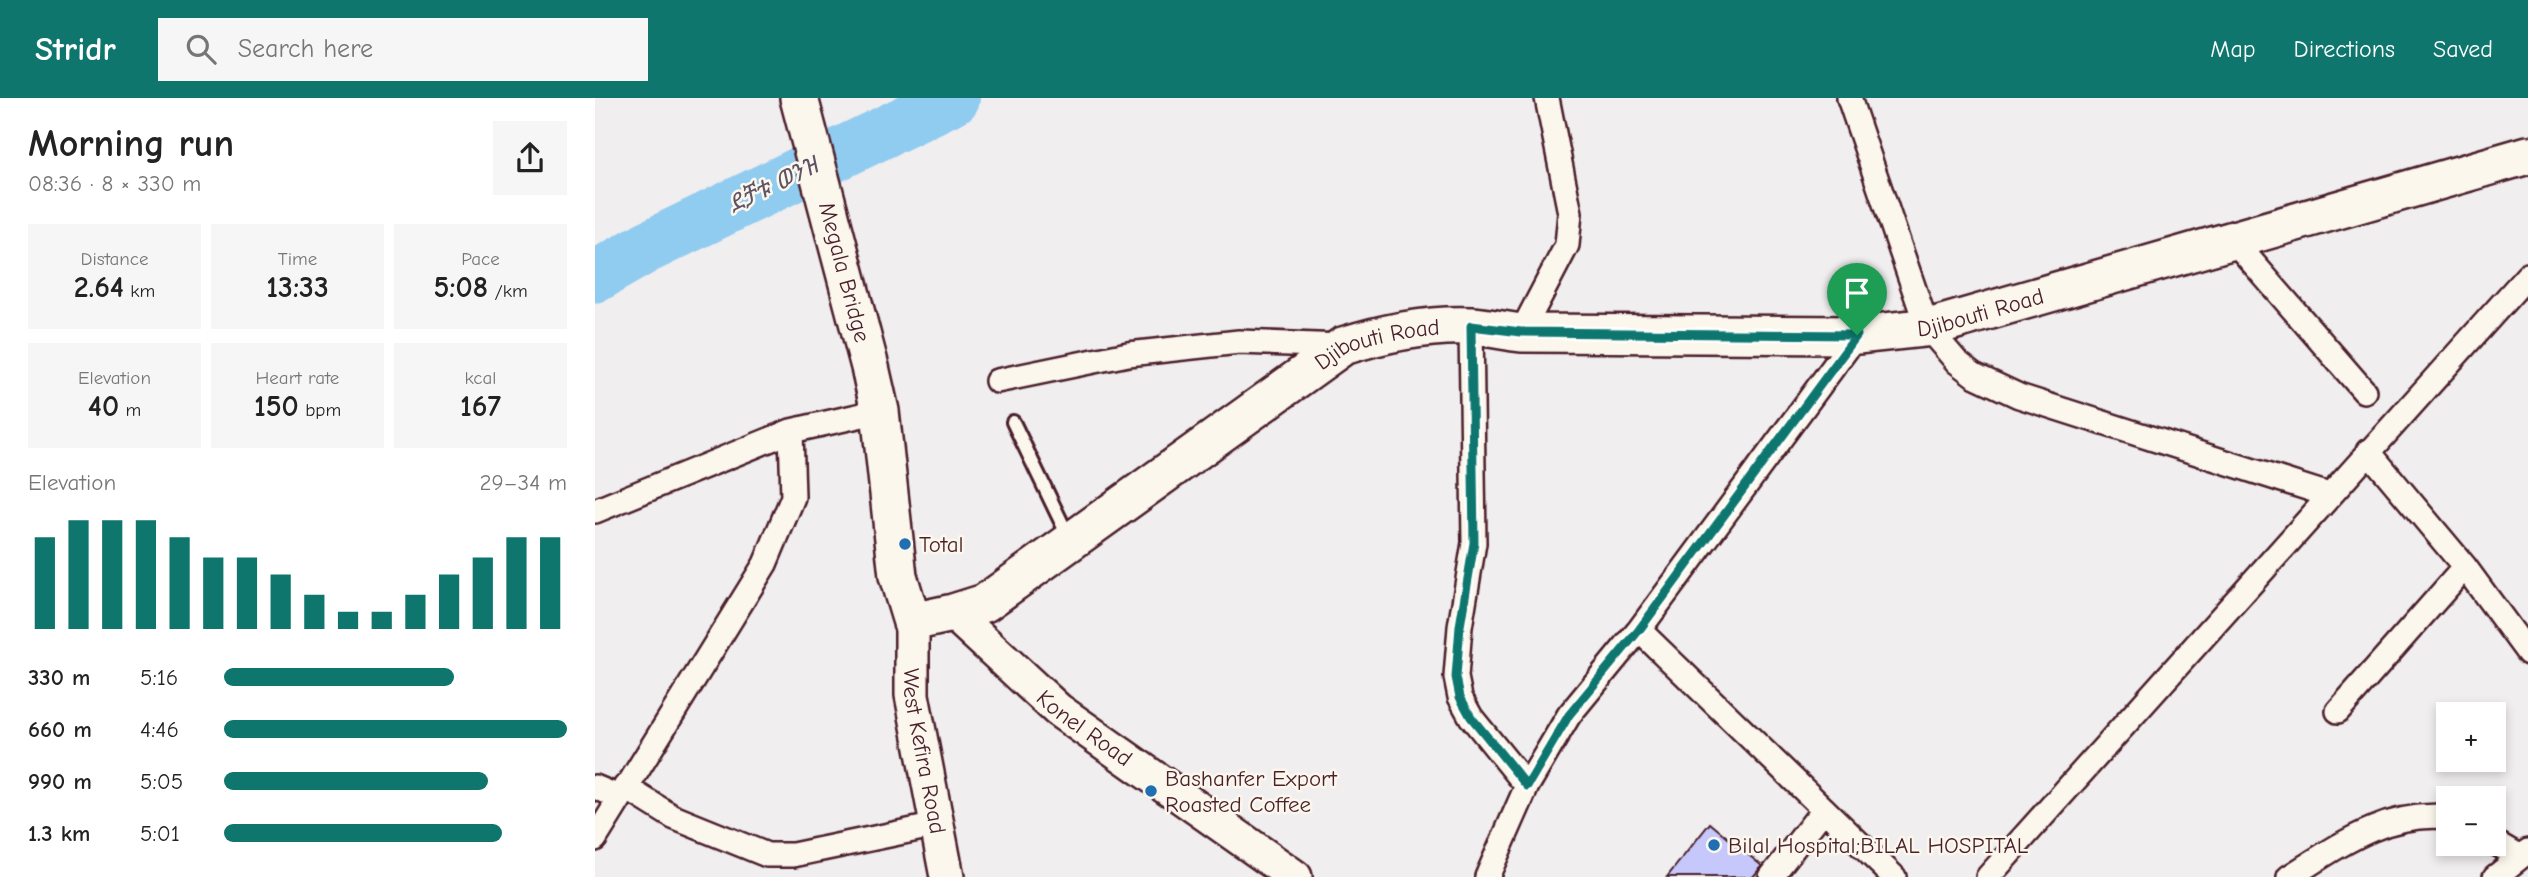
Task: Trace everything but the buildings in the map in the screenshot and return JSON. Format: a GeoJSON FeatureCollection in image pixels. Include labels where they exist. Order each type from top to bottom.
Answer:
{"type":"FeatureCollection","features":[{"type":"Feature","properties":{"kind":"main road","name":"Megala Bridge"},"geometry":{"type":"LineString","coordinates":[[799,98],[880,411],[898,576],[912,622]]}},
{"type":"Feature","properties":{"kind":"main road","name":"Djibouti Road"},"geometry":{"type":"LineString","coordinates":[[912,622],[985,603],[1343,346],[1378,335],[1471,326],[1521,332],[1857,335],[1927,327],[2528,155]]}},
{"type":"Feature","properties":{"kind":"main road","name":"Konel Road"},"geometry":{"type":"LineString","coordinates":[[953,613],[1058,710],[1295,877]]}},
{"type":"Feature","properties":{"kind":"main road","name":"West Kefira Road"},"geometry":{"type":"LineString","coordinates":[[912,622],[912,695],[947,876]]}},
{"type":"Feature","properties":{"kind":"street"},"geometry":{"type":"LineString","coordinates":[[1521,332],[1567,245],[1570,213],[1547,98]]}},
{"type":"Feature","properties":{"kind":"street"},"geometry":{"type":"LineString","coordinates":[[1849,98],[1927,327],[1957,362],[1974,375],[2019,396],[2329,495]]}},
{"type":"Feature","properties":{"kind":"street"},"geometry":{"type":"LineString","coordinates":[[2233,240],[2364,391]]}},
{"type":"Feature","properties":{"kind":"street"},"geometry":{"type":"LineString","coordinates":[[1988,877],[2528,275]]}},
{"type":"Feature","properties":{"kind":"street"},"geometry":{"type":"LineString","coordinates":[[1471,326],[1474,543],[1460,626],[1456,677],[1460,697],[1471,717],[1527,786]]}},
{"type":"Feature","properties":{"kind":"street"},"geometry":{"type":"LineString","coordinates":[[1487,877],[1527,786],[1569,715],[1639,630],[1857,335]]}},
{"type":"Feature","properties":{"kind":"street"},"geometry":{"type":"LineString","coordinates":[[997,381],[1128,354],[1239,342],[1343,346]]}},
{"type":"Feature","properties":{"kind":"street"},"geometry":{"type":"LineString","coordinates":[[595,511],[791,430],[880,411]]}},
{"type":"Feature","properties":{"kind":"street"},"geometry":{"type":"LineString","coordinates":[[595,839],[765,564],[793,497],[791,430]]}},
{"type":"Feature","properties":{"kind":"street"},"geometry":{"type":"LineString","coordinates":[[2368,451],[2520,629],[2528,653]]}},
{"type":"Feature","properties":{"kind":"street"},"geometry":{"type":"LineString","coordinates":[[2338,711],[2465,567]]}},
{"type":"Feature","properties":{"kind":"street"},"geometry":{"type":"LineString","coordinates":[[1639,630],[1895,877]]}},
{"type":"Feature","properties":{"kind":"street"},"geometry":{"type":"LineString","coordinates":[[595,787],[622,792],[673,817],[767,855],[793,855],[937,825]]}},
{"type":"Feature","properties":{"kind":"street"},"geometry":{"type":"LineString","coordinates":[[1771,877],[1824,809]]}},
{"type":"Feature","properties":{"kind":"street"},"geometry":{"type":"LineString","coordinates":[[2289,877],[2339,845],[2374,828],[2423,815],[2436,816]]}},
{"type":"Feature","properties":{"kind":"street"},"geometry":{"type":"LineString","coordinates":[[2495,877],[2524,854],[2506,847]]}},
{"type":"Feature","properties":{"kind":"lane"},"geometry":{"type":"LineString","coordinates":[[1013,422],[1071,542]]}},
{"type":"Feature","properties":{"kind":"waterway","name":"ደቻቱ ወንዝ"},"geometry":{"type":"LineString","coordinates":[[595,277],[647,247],[954,98]]}},
{"type":"Feature","properties":{"kind":"place","name":"Total"},"geometry":{"type":"Point","coordinates":[905,544]}},
{"type":"Feature","properties":{"kind":"place","name":"Bashanfer Export Roasted Coffee"},"geometry":{"type":"Point","coordinates":[1151,791]}},
{"type":"Feature","properties":{"kind":"place","name":"Bilal Hospital;BILAL HOSPITAL"},"geometry":{"type":"Point","coordinates":[1714,845]}},
{"type":"Feature","properties":{"kind":"route"},"geometry":{"type":"LineString","coordinates":[[1471,326],[1521,332],[1857,335],[1639,630],[1569,715],[1527,786],[1471,717],[1460,697],[1456,677],[1460,626],[1474,543],[1471,326]]}}]}
